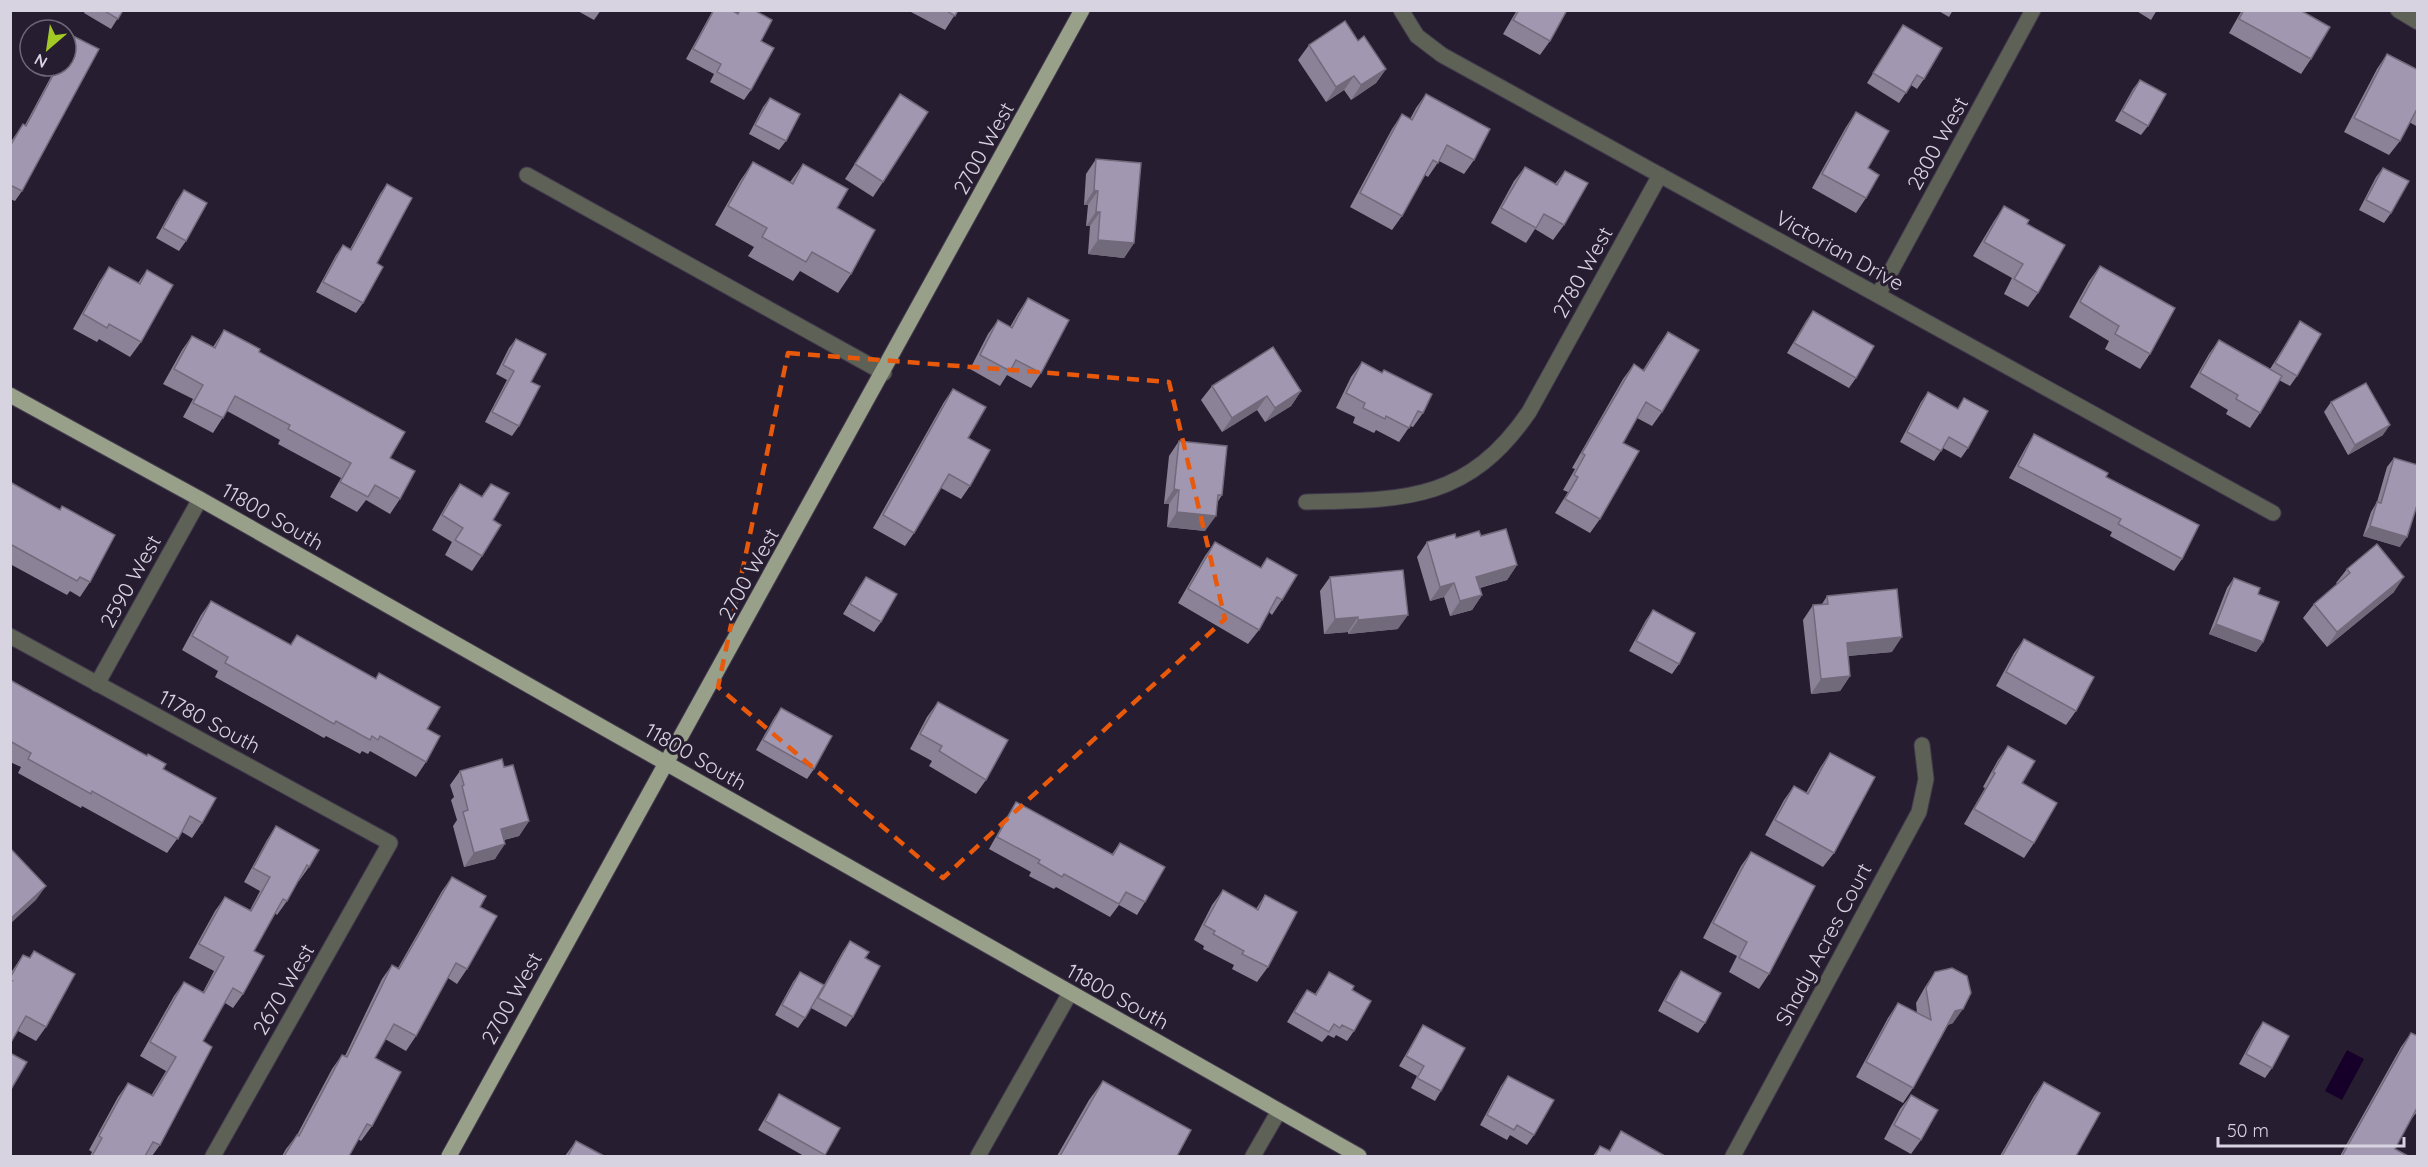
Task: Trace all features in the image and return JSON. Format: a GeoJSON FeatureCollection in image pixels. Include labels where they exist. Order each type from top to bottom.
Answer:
{"type":"FeatureCollection","features":[{"type":"Feature","properties":{"kind":"main road","name":"2700 West"},"geometry":{"type":"LineString","coordinates":[[449,1156],[665,763],[884,373],[1082,10]]}},
{"type":"Feature","properties":{"kind":"main road","name":"11800 South"},"geometry":{"type":"LineString","coordinates":[[10,395],[200,499],[1359,1156]]}},
{"type":"Feature","properties":{"kind":"street","name":"Victorian Drive"},"geometry":{"type":"LineString","coordinates":[[1401,10],[1417,36],[1442,55],[2272,513]]}},
{"type":"Feature","properties":{"kind":"street","name":"2800 West"},"geometry":{"type":"LineString","coordinates":[[1878,295],[2033,10]]}},
{"type":"Feature","properties":{"kind":"street"},"geometry":{"type":"LineString","coordinates":[[2398,10],[2418,21]]}},
{"type":"Feature","properties":{"kind":"street"},"geometry":{"type":"LineString","coordinates":[[527,175],[884,373]]}},
{"type":"Feature","properties":{"kind":"street","name":"2780 West"},"geometry":{"type":"LineString","coordinates":[[1306,502],[1377,501],[1429,492],[1476,469],[1514,434],[1542,389],[1659,175]]}},
{"type":"Feature","properties":{"kind":"street","name":"2590 West"},"geometry":{"type":"LineString","coordinates":[[97,684],[200,499]]}},
{"type":"Feature","properties":{"kind":"street","name":"11780 South"},"geometry":{"type":"LineString","coordinates":[[10,636],[390,843]]}},
{"type":"Feature","properties":{"kind":"street","name":"Shady Acres Court"},"geometry":{"type":"LineString","coordinates":[[1732,1156],[1919,812],[1926,779],[1922,745]]}},
{"type":"Feature","properties":{"kind":"street","name":"2670 West"},"geometry":{"type":"LineString","coordinates":[[213,1156],[390,843]]}},
{"type":"Feature","properties":{"kind":"street"},"geometry":{"type":"LineString","coordinates":[[978,1156],[1070,993]]}},
{"type":"Feature","properties":{"kind":"street"},"geometry":{"type":"LineString","coordinates":[[1253,1156],[1279,1111]]}},
{"type":"Feature","properties":{"kind":"highlighted area"},"geometry":{"type":"Polygon","coordinates":[[[788,353],[1169,382],[1225,619],[943,878],[718,687],[788,353]]]}},
{"type":"Feature","properties":{"kind":"shaded area"},"geometry":{"type":"Polygon","coordinates":[[[2347,1050],[2364,1059],[2342,1100],[2325,1091],[2347,1050]]]}},
{"type":"Feature","properties":{"kind":"building"},"geometry":{"type":"Polygon","coordinates":[[[103,10],[123,10],[118,19],[103,10]]]}},
{"type":"Feature","properties":{"kind":"building"},"geometry":{"type":"Polygon","coordinates":[[[714,10],[731,10],[738,14],[740,10],[754,10],[772,20],[761,41],[774,48],[751,90],[717,72],[721,64],[693,49],[714,10]]]}},
{"type":"Feature","properties":{"kind":"building"},"geometry":{"type":"Polygon","coordinates":[[[945,10],[958,10],[955,16],[945,10]]]}},
{"type":"Feature","properties":{"kind":"building"},"geometry":{"type":"Polygon","coordinates":[[[1519,10],[1567,10],[1550,41],[1513,20],[1519,10]]]}},
{"type":"Feature","properties":{"kind":"building"},"geometry":{"type":"Polygon","coordinates":[[[2244,10],[2300,10],[2330,27],[2311,59],[2239,19],[2244,10]]]}},
{"type":"Feature","properties":{"kind":"building"},"geometry":{"type":"Polygon","coordinates":[[[1345,21],[1358,41],[1364,36],[1386,69],[1361,85],[1354,76],[1336,87],[1309,45],[1345,21]]]}},
{"type":"Feature","properties":{"kind":"building"},"geometry":{"type":"Polygon","coordinates":[[[1903,25],[1942,48],[1924,79],[1917,75],[1906,93],[1873,73],[1903,25]]]}},
{"type":"Feature","properties":{"kind":"building"},"geometry":{"type":"Polygon","coordinates":[[[78,38],[99,49],[22,191],[10,185],[10,146],[23,124],[26,126],[52,78],[78,78],[78,38]]]}},
{"type":"Feature","properties":{"kind":"building"},"geometry":{"type":"Polygon","coordinates":[[[2387,54],[2418,70],[2418,107],[2400,141],[2354,118],[2387,54]]]}},
{"type":"Feature","properties":{"kind":"building"},"geometry":{"type":"Polygon","coordinates":[[[2140,80],[2166,94],[2148,126],[2122,111],[2140,80]]]}},
{"type":"Feature","properties":{"kind":"building"},"geometry":{"type":"Polygon","coordinates":[[[900,94],[928,112],[883,182],[855,164],[900,94]]]}},
{"type":"Feature","properties":{"kind":"building"},"geometry":{"type":"Polygon","coordinates":[[[1426,94],[1490,129],[1474,160],[1447,145],[1438,163],[1433,160],[1402,216],[1360,193],[1402,114],[1412,120],[1426,94]]]}},
{"type":"Feature","properties":{"kind":"building"},"geometry":{"type":"Polygon","coordinates":[[[770,98],[800,114],[786,141],[755,125],[770,98]]]}},
{"type":"Feature","properties":{"kind":"building"},"geometry":{"type":"Polygon","coordinates":[[[1856,112],[1889,131],[1868,168],[1879,175],[1866,198],[1822,174],[1856,112]]]}},
{"type":"Feature","properties":{"kind":"building"},"geometry":{"type":"Polygon","coordinates":[[[1096,159],[1141,163],[1134,243],[1098,240],[1100,212],[1096,212],[1098,191],[1094,190],[1096,159]]]}},
{"type":"Feature","properties":{"kind":"building"},"geometry":{"type":"Polygon","coordinates":[[[753,162],[793,184],[803,164],[848,189],[837,208],[875,230],[851,274],[812,252],[806,262],[762,237],[767,228],[728,206],[753,162]]]}},
{"type":"Feature","properties":{"kind":"building"},"geometry":{"type":"Polygon","coordinates":[[[1525,167],[1557,185],[1565,171],[1588,183],[1564,225],[1544,214],[1536,228],[1501,208],[1525,167]]]}},
{"type":"Feature","properties":{"kind":"building"},"geometry":{"type":"Polygon","coordinates":[[[2383,168],[2409,181],[2391,213],[2366,200],[2383,168]]]}},
{"type":"Feature","properties":{"kind":"building"},"geometry":{"type":"Polygon","coordinates":[[[387,184],[412,198],[377,263],[383,267],[363,303],[323,282],[343,245],[351,250],[387,184]]]}},
{"type":"Feature","properties":{"kind":"building"},"geometry":{"type":"Polygon","coordinates":[[[184,190],[207,203],[186,241],[163,228],[184,190]]]}},
{"type":"Feature","properties":{"kind":"building"},"geometry":{"type":"Polygon","coordinates":[[[2004,206],[2029,220],[2027,224],[2065,245],[2038,293],[2014,279],[2023,264],[1984,242],[2004,206]]]}},
{"type":"Feature","properties":{"kind":"building"},"geometry":{"type":"Polygon","coordinates":[[[2100,266],[2175,308],[2150,354],[2115,334],[2119,326],[2080,302],[2100,266]]]}},
{"type":"Feature","properties":{"kind":"building"},"geometry":{"type":"Polygon","coordinates":[[[109,267],[140,284],[147,270],[173,285],[141,342],[109,324],[107,328],[83,314],[109,267]]]}},
{"type":"Feature","properties":{"kind":"building"},"geometry":{"type":"Polygon","coordinates":[[[1028,298],[1069,320],[1041,373],[1016,360],[1010,371],[980,355],[998,320],[1012,328],[1028,298]]]}},
{"type":"Feature","properties":{"kind":"building"},"geometry":{"type":"Polygon","coordinates":[[[1813,311],[1874,346],[1856,378],[1794,343],[1813,311]]]}},
{"type":"Feature","properties":{"kind":"building"},"geometry":{"type":"Polygon","coordinates":[[[2300,321],[2321,334],[2297,376],[2275,363],[2300,321]]]}},
{"type":"Feature","properties":{"kind":"building"},"geometry":{"type":"Polygon","coordinates":[[[224,330],[260,349],[259,352],[405,432],[390,458],[415,471],[400,499],[375,485],[368,497],[340,482],[351,463],[288,429],[290,425],[235,396],[223,418],[193,403],[203,385],[174,369],[192,336],[215,348],[224,330]]]}},
{"type":"Feature","properties":{"kind":"building"},"geometry":{"type":"Polygon","coordinates":[[[1668,332],[1699,350],[1662,412],[1646,402],[1623,443],[1639,451],[1600,519],[1565,499],[1578,477],[1574,475],[1585,455],[1582,453],[1634,364],[1644,371],[1668,332]]]}},
{"type":"Feature","properties":{"kind":"building"},"geometry":{"type":"Polygon","coordinates":[[[516,339],[546,354],[531,382],[540,386],[519,426],[492,412],[514,371],[503,365],[516,339]]]}},
{"type":"Feature","properties":{"kind":"building"},"geometry":{"type":"Polygon","coordinates":[[[2219,340],[2282,376],[2260,413],[2236,399],[2238,395],[2200,373],[2219,340]]]}},
{"type":"Feature","properties":{"kind":"building"},"geometry":{"type":"Polygon","coordinates":[[[1273,347],[1301,391],[1275,408],[1267,396],[1232,418],[1212,386],[1273,347]]]}},
{"type":"Feature","properties":{"kind":"building"},"geometry":{"type":"Polygon","coordinates":[[[1362,362],[1382,373],[1384,370],[1432,394],[1423,413],[1418,411],[1409,428],[1386,416],[1385,419],[1363,408],[1365,403],[1346,393],[1362,362]]]}},
{"type":"Feature","properties":{"kind":"building"},"geometry":{"type":"Polygon","coordinates":[[[2366,383],[2390,425],[2355,445],[2331,402],[2366,383]]]}},
{"type":"Feature","properties":{"kind":"building"},"geometry":{"type":"Polygon","coordinates":[[[953,389],[986,407],[968,438],[990,450],[970,486],[949,474],[914,533],[883,515],[953,389]]]}},
{"type":"Feature","properties":{"kind":"building"},"geometry":{"type":"Polygon","coordinates":[[[1928,392],[1958,409],[1964,398],[1988,411],[1968,448],[1949,437],[1941,451],[1907,432],[1928,392]]]}},
{"type":"Feature","properties":{"kind":"building"},"geometry":{"type":"Polygon","coordinates":[[[2034,434],[2108,473],[2106,477],[2199,525],[2182,559],[2118,524],[2121,519],[2018,466],[2034,434]]]}},
{"type":"Feature","properties":{"kind":"building"},"geometry":{"type":"Polygon","coordinates":[[[1179,441],[1227,446],[1222,495],[1218,495],[1216,516],[1177,512],[1179,490],[1174,489],[1179,441]]]}},
{"type":"Feature","properties":{"kind":"building"},"geometry":{"type":"Polygon","coordinates":[[[2394,458],[2418,465],[2418,502],[2407,537],[2370,526],[2377,502],[2381,503],[2394,458]]]}},
{"type":"Feature","properties":{"kind":"building"},"geometry":{"type":"Polygon","coordinates":[[[10,482],[60,510],[62,506],[115,535],[90,582],[80,577],[77,581],[10,544],[10,482]]]}},
{"type":"Feature","properties":{"kind":"building"},"geometry":{"type":"Polygon","coordinates":[[[460,484],[482,497],[491,484],[509,493],[493,520],[501,525],[482,556],[455,540],[463,528],[442,515],[460,484]]]}},
{"type":"Feature","properties":{"kind":"building"},"geometry":{"type":"Polygon","coordinates":[[[1506,529],[1517,565],[1476,577],[1482,595],[1460,601],[1454,583],[1440,587],[1427,542],[1455,534],[1456,538],[1479,531],[1481,536],[1506,529]]]}},
{"type":"Feature","properties":{"kind":"building"},"geometry":{"type":"Polygon","coordinates":[[[1215,542],[1261,568],[1267,558],[1297,575],[1282,600],[1277,597],[1259,630],[1188,589],[1215,542]]]}},
{"type":"Feature","properties":{"kind":"building"},"geometry":{"type":"Polygon","coordinates":[[[2377,544],[2404,577],[2337,632],[2314,604],[2350,573],[2347,569],[2377,544]]]}},
{"type":"Feature","properties":{"kind":"building"},"geometry":{"type":"Polygon","coordinates":[[[1403,570],[1408,615],[1358,620],[1358,617],[1335,619],[1330,577],[1403,570]]]}},
{"type":"Feature","properties":{"kind":"building"},"geometry":{"type":"Polygon","coordinates":[[[866,577],[897,594],[881,622],[850,604],[866,577]]]}},
{"type":"Feature","properties":{"kind":"building"},"geometry":{"type":"Polygon","coordinates":[[[2234,578],[2260,588],[2258,594],[2279,602],[2263,642],[2216,624],[2234,578]]]}},
{"type":"Feature","properties":{"kind":"building"},"geometry":{"type":"Polygon","coordinates":[[[1897,589],[1902,637],[1847,643],[1850,676],[1821,679],[1813,605],[1828,604],[1827,596],[1897,589]]]}},
{"type":"Feature","properties":{"kind":"building"},"geometry":{"type":"Polygon","coordinates":[[[211,601],[291,645],[297,635],[376,679],[379,673],[440,707],[427,729],[440,736],[426,762],[380,736],[378,740],[372,736],[370,740],[336,721],[334,724],[225,663],[228,657],[192,636],[211,601]]]}},
{"type":"Feature","properties":{"kind":"building"},"geometry":{"type":"Polygon","coordinates":[[[1653,610],[1695,633],[1679,664],[1636,641],[1653,610]]]}},
{"type":"Feature","properties":{"kind":"building"},"geometry":{"type":"Polygon","coordinates":[[[2024,639],[2094,677],[2076,711],[2006,672],[2024,639]]]}},
{"type":"Feature","properties":{"kind":"building"},"geometry":{"type":"Polygon","coordinates":[[[10,680],[147,756],[148,754],[166,764],[163,769],[216,798],[202,823],[190,816],[178,839],[92,791],[91,794],[28,759],[31,753],[10,741],[10,680]]]}},
{"type":"Feature","properties":{"kind":"building"},"geometry":{"type":"Polygon","coordinates":[[[938,702],[1008,740],[986,780],[939,751],[942,746],[920,734],[938,702]]]}},
{"type":"Feature","properties":{"kind":"building"},"geometry":{"type":"Polygon","coordinates":[[[781,708],[832,736],[814,769],[763,740],[781,708]]]}},
{"type":"Feature","properties":{"kind":"building"},"geometry":{"type":"Polygon","coordinates":[[[2008,746],[2035,761],[2022,783],[2057,803],[2034,843],[1974,809],[2008,746]]]}},
{"type":"Feature","properties":{"kind":"building"},"geometry":{"type":"Polygon","coordinates":[[[1830,753],[1875,777],[1834,853],[1775,820],[1794,786],[1808,794],[1830,753]]]}},
{"type":"Feature","properties":{"kind":"building"},"geometry":{"type":"Polygon","coordinates":[[[502,759],[504,767],[513,765],[529,821],[501,829],[505,844],[474,853],[463,812],[468,810],[460,771],[502,759]]]}},
{"type":"Feature","properties":{"kind":"building"},"geometry":{"type":"Polygon","coordinates":[[[1016,802],[1113,855],[1120,843],[1165,867],[1145,902],[1126,892],[1119,904],[1064,874],[1062,877],[1038,863],[1040,860],[997,837],[1016,802]]]}},
{"type":"Feature","properties":{"kind":"building"},"geometry":{"type":"Polygon","coordinates":[[[276,826],[319,850],[309,867],[307,865],[287,901],[283,899],[254,951],[264,956],[243,994],[233,988],[203,1041],[212,1047],[160,1145],[153,1142],[145,1156],[92,1156],[102,1138],[99,1136],[128,1083],[153,1096],[176,1057],[150,1042],[184,982],[204,993],[224,957],[199,944],[225,897],[251,911],[270,877],[253,868],[276,826]]]}},
{"type":"Feature","properties":{"kind":"building"},"geometry":{"type":"Polygon","coordinates":[[[10,848],[46,886],[10,919],[10,848]]]}},
{"type":"Feature","properties":{"kind":"building"},"geometry":{"type":"Polygon","coordinates":[[[1751,852],[1815,886],[1769,974],[1739,958],[1747,942],[1713,923],[1751,852]]]}},
{"type":"Feature","properties":{"kind":"building"},"geometry":{"type":"Polygon","coordinates":[[[452,877],[486,896],[480,907],[497,916],[467,969],[456,963],[416,1036],[394,1024],[375,1058],[401,1072],[372,1126],[367,1124],[349,1156],[284,1156],[297,1135],[299,1136],[342,1055],[347,1057],[392,965],[399,969],[452,877]]]}},
{"type":"Feature","properties":{"kind":"building"},"geometry":{"type":"Polygon","coordinates":[[[1223,890],[1258,910],[1265,895],[1297,912],[1268,967],[1242,954],[1244,951],[1213,934],[1215,931],[1204,925],[1223,890]]]}},
{"type":"Feature","properties":{"kind":"building"},"geometry":{"type":"Polygon","coordinates":[[[850,941],[869,952],[865,958],[880,966],[853,1017],[818,998],[850,941]]]}},
{"type":"Feature","properties":{"kind":"building"},"geometry":{"type":"Polygon","coordinates":[[[34,951],[75,974],[46,1027],[26,1016],[10,1044],[10,983],[12,981],[10,978],[23,955],[30,958],[34,951]]]}},
{"type":"Feature","properties":{"kind":"building"},"geometry":{"type":"Polygon","coordinates":[[[1952,968],[1967,976],[1971,993],[1963,1009],[1955,1011],[1913,1088],[1866,1062],[1898,1003],[1931,1020],[1926,988],[1935,972],[1952,968]]]}},
{"type":"Feature","properties":{"kind":"building"},"geometry":{"type":"Polygon","coordinates":[[[1681,971],[1721,993],[1705,1023],[1665,1001],[1681,971]]]}},
{"type":"Feature","properties":{"kind":"building"},"geometry":{"type":"Polygon","coordinates":[[[800,972],[824,985],[805,1018],[782,1005],[800,972]]]}},
{"type":"Feature","properties":{"kind":"building"},"geometry":{"type":"Polygon","coordinates":[[[1329,972],[1354,986],[1352,990],[1371,1001],[1354,1031],[1334,1024],[1329,1032],[1294,1012],[1307,990],[1316,995],[1329,972]]]}},
{"type":"Feature","properties":{"kind":"building"},"geometry":{"type":"Polygon","coordinates":[[[2263,1022],[2289,1036],[2272,1068],[2246,1054],[2263,1022]]]}},
{"type":"Feature","properties":{"kind":"building"},"geometry":{"type":"Polygon","coordinates":[[[1423,1025],[1465,1048],[1441,1091],[1417,1078],[1424,1066],[1406,1056],[1423,1025]]]}},
{"type":"Feature","properties":{"kind":"building"},"geometry":{"type":"Polygon","coordinates":[[[2411,1033],[2418,1036],[2418,1106],[2395,1149],[2408,1156],[2342,1156],[2411,1033]]]}},
{"type":"Feature","properties":{"kind":"building"},"geometry":{"type":"Polygon","coordinates":[[[10,1053],[27,1062],[10,1091],[10,1053]]]}},
{"type":"Feature","properties":{"kind":"building"},"geometry":{"type":"Polygon","coordinates":[[[1508,1076],[1554,1100],[1534,1135],[1517,1125],[1514,1130],[1487,1115],[1508,1076]]]}},
{"type":"Feature","properties":{"kind":"building"},"geometry":{"type":"Polygon","coordinates":[[[1103,1081],[1191,1130],[1177,1156],[1060,1156],[1103,1081]]]}},
{"type":"Feature","properties":{"kind":"building"},"geometry":{"type":"Polygon","coordinates":[[[2044,1082],[2100,1113],[2076,1156],[2002,1156],[2044,1082]]]}},
{"type":"Feature","properties":{"kind":"building"},"geometry":{"type":"Polygon","coordinates":[[[779,1094],[840,1128],[825,1155],[765,1121],[779,1094]]]}},
{"type":"Feature","properties":{"kind":"building"},"geometry":{"type":"Polygon","coordinates":[[[1911,1095],[1938,1110],[1921,1140],[1894,1125],[1911,1095]]]}},
{"type":"Feature","properties":{"kind":"building"},"geometry":{"type":"Polygon","coordinates":[[[1621,1131],[1665,1156],[1595,1156],[1600,1146],[1610,1151],[1621,1131]]]}},
{"type":"Feature","properties":{"kind":"building"},"geometry":{"type":"Polygon","coordinates":[[[576,1141],[604,1156],[568,1156],[576,1141]]]}}]}
